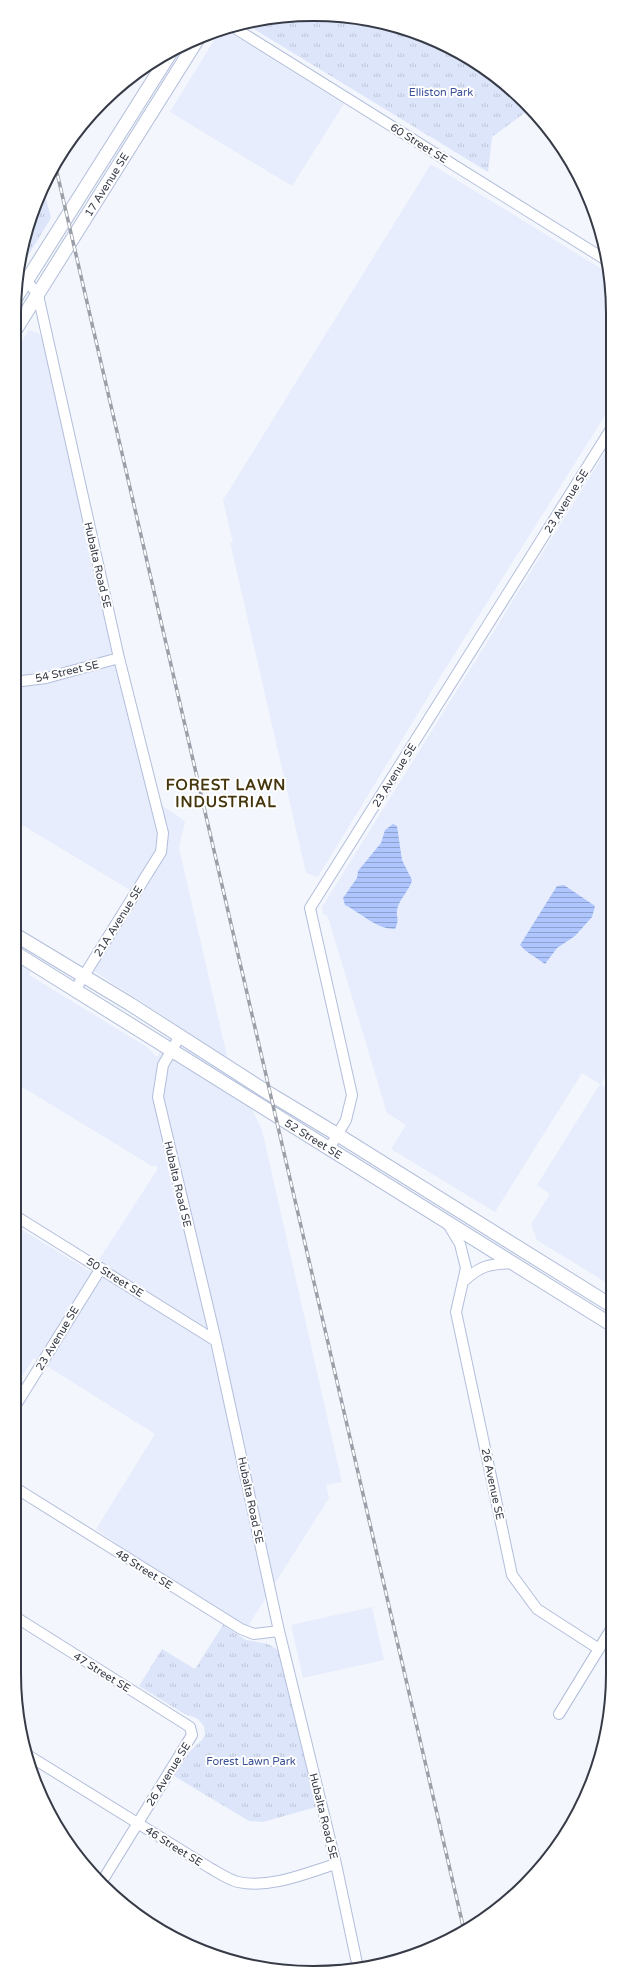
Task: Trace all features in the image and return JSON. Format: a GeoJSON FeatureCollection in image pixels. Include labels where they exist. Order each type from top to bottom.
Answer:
{"type":"FeatureCollection","features":[{"type":"Feature","properties":{"kind":"main road","name":"17 Avenue SE"},"geometry":{"type":"LineString","coordinates":[[21,321],[193,47]]}},
{"type":"Feature","properties":{"kind":"main road","name":"17 Avenue SE"},"geometry":{"type":"LineString","coordinates":[[23,287],[165,61]]}},
{"type":"Feature","properties":{"kind":"main road","name":"52 Street SE"},"geometry":{"type":"LineString","coordinates":[[21,938],[84,975],[270,1094],[606,1302]]}},
{"type":"Feature","properties":{"kind":"main road","name":"52 Street SE"},"geometry":{"type":"LineString","coordinates":[[21,956],[606,1321]]}},
{"type":"Feature","properties":{"kind":"street","name":"60 Street SE"},"geometry":{"type":"LineString","coordinates":[[238,31],[600,256]]}},
{"type":"Feature","properties":{"kind":"street","name":"Hubalta Road SE"},"geometry":{"type":"LineString","coordinates":[[27,281],[38,295],[119,658],[163,833],[161,852]]}},
{"type":"Feature","properties":{"kind":"street","name":"23 Avenue SE"},"geometry":{"type":"LineString","coordinates":[[329,1149],[346,1120],[352,1095],[310,908],[606,437]]}},
{"type":"Feature","properties":{"kind":"street","name":"54 Street SE"},"geometry":{"type":"LineString","coordinates":[[21,681],[46,678],[119,658]]}},
{"type":"Feature","properties":{"kind":"street","name":"21A Avenue SE"},"geometry":{"type":"LineString","coordinates":[[75,990],[161,852]]}},
{"type":"Feature","properties":{"kind":"street","name":"Hubalta Road SE"},"geometry":{"type":"LineString","coordinates":[[180,1036],[163,1065],[158,1097],[216,1341],[279,1631],[336,1864],[357,1962]]}},
{"type":"Feature","properties":{"kind":"street","name":"50 Street SE"},"geometry":{"type":"LineString","coordinates":[[21,1218],[216,1341]]}},
{"type":"Feature","properties":{"kind":"street","name":"26 Avenue SE"},"geometry":{"type":"LineString","coordinates":[[447,1222],[460,1244],[466,1268],[456,1312],[512,1575],[536,1609],[599,1649]]}},
{"type":"Feature","properties":{"kind":"street"},"geometry":{"type":"LineString","coordinates":[[464,1281],[479,1268],[491,1264],[513,1263]]}},
{"type":"Feature","properties":{"kind":"street","name":"23 Avenue SE"},"geometry":{"type":"LineString","coordinates":[[21,1397],[101,1268]]}},
{"type":"Feature","properties":{"kind":"street","name":"48 Street SE"},"geometry":{"type":"LineString","coordinates":[[21,1491],[241,1629],[254,1634],[279,1631]]}},
{"type":"Feature","properties":{"kind":"street","name":"47 Street SE"},"geometry":{"type":"LineString","coordinates":[[21,1620],[190,1727]]}},
{"type":"Feature","properties":{"kind":"street"},"geometry":{"type":"LineString","coordinates":[[559,1714],[606,1638]]}},
{"type":"Feature","properties":{"kind":"street","name":"26 Avenue SE"},"geometry":{"type":"LineString","coordinates":[[104,1877],[192,1734],[190,1727]]}},
{"type":"Feature","properties":{"kind":"street","name":"46 Street SE"},"geometry":{"type":"LineString","coordinates":[[34,1759],[210,1868],[237,1882],[258,1884],[287,1879],[336,1864]]}},
{"type":"Feature","properties":{"kind":"shaded area"},"geometry":{"type":"Polygon","coordinates":[[[231,33],[344,104],[292,186],[170,112],[215,38],[231,33]]]}},
{"type":"Feature","properties":{"kind":"shaded area"},"geometry":{"type":"Polygon","coordinates":[[[431,164],[602,269],[606,314],[606,414],[442,674],[318,877],[306,873],[230,542],[233,543],[223,500],[431,164]]]}},
{"type":"Feature","properties":{"kind":"shaded area"},"geometry":{"type":"Polygon","coordinates":[[[29,330],[39,334],[50,352],[155,801],[185,821],[179,848],[227,1056],[262,1130],[342,1482],[326,1485],[329,1498],[248,1626],[223,1618],[96,1529],[155,1434],[34,1358],[21,1378],[21,1229],[91,1272],[157,1170],[157,1166],[152,1166],[21,1086],[21,964],[31,970],[29,975],[147,1047],[157,1057],[177,1025],[91,969],[135,893],[21,824],[21,342],[29,330]]]}},
{"type":"Feature","properties":{"kind":"shaded area"},"geometry":{"type":"Polygon","coordinates":[[[606,451],[606,1076],[601,1084],[606,1087],[606,1282],[537,1240],[531,1224],[550,1194],[537,1185],[600,1084],[582,1073],[495,1212],[391,1149],[406,1125],[387,1113],[328,917],[323,914],[322,907],[606,451]]]}},
{"type":"Feature","properties":{"kind":"shaded area"},"geometry":{"type":"Polygon","coordinates":[[[372,1607],[384,1660],[303,1678],[291,1625],[372,1607]]]}},
{"type":"Feature","properties":{"kind":"green space","name":"Elliston Park"},"geometry":{"type":"Polygon","coordinates":[[[314,21],[352,24],[389,31],[408,37],[425,43],[460,60],[492,81],[525,113],[492,137],[488,172],[252,28],[275,24],[314,21]]]}},
{"type":"Feature","properties":{"kind":"green space"},"geometry":{"type":"Polygon","coordinates":[[[46,196],[51,218],[27,258],[31,238],[46,196]]]}},
{"type":"Feature","properties":{"kind":"green space","name":"Forest Lawn Park"},"geometry":{"type":"Polygon","coordinates":[[[223,1625],[246,1640],[268,1644],[278,1650],[316,1807],[263,1822],[249,1821],[174,1776],[191,1750],[202,1740],[205,1735],[204,1726],[198,1719],[183,1713],[139,1686],[162,1649],[195,1669],[223,1625]]]}},
{"type":"Feature","properties":{"kind":"water"},"geometry":{"type":"Polygon","coordinates":[[[393,824],[397,826],[402,860],[412,880],[398,906],[398,919],[395,929],[375,924],[345,905],[343,898],[357,878],[358,871],[381,843],[385,830],[393,824]]]}},
{"type":"Feature","properties":{"kind":"water"},"geometry":{"type":"Polygon","coordinates":[[[564,885],[595,906],[592,917],[575,936],[557,948],[545,964],[520,945],[557,886],[564,885]]]}},
{"type":"Feature","properties":{"kind":"railway"},"geometry":{"type":"LineString","coordinates":[[57,173],[463,1925]]}},
{"type":"Feature","properties":{"kind":"district","name":"FOREST LAWN INDUSTRIAL"},"geometry":{"type":"Point","coordinates":[226,794]}}]}
